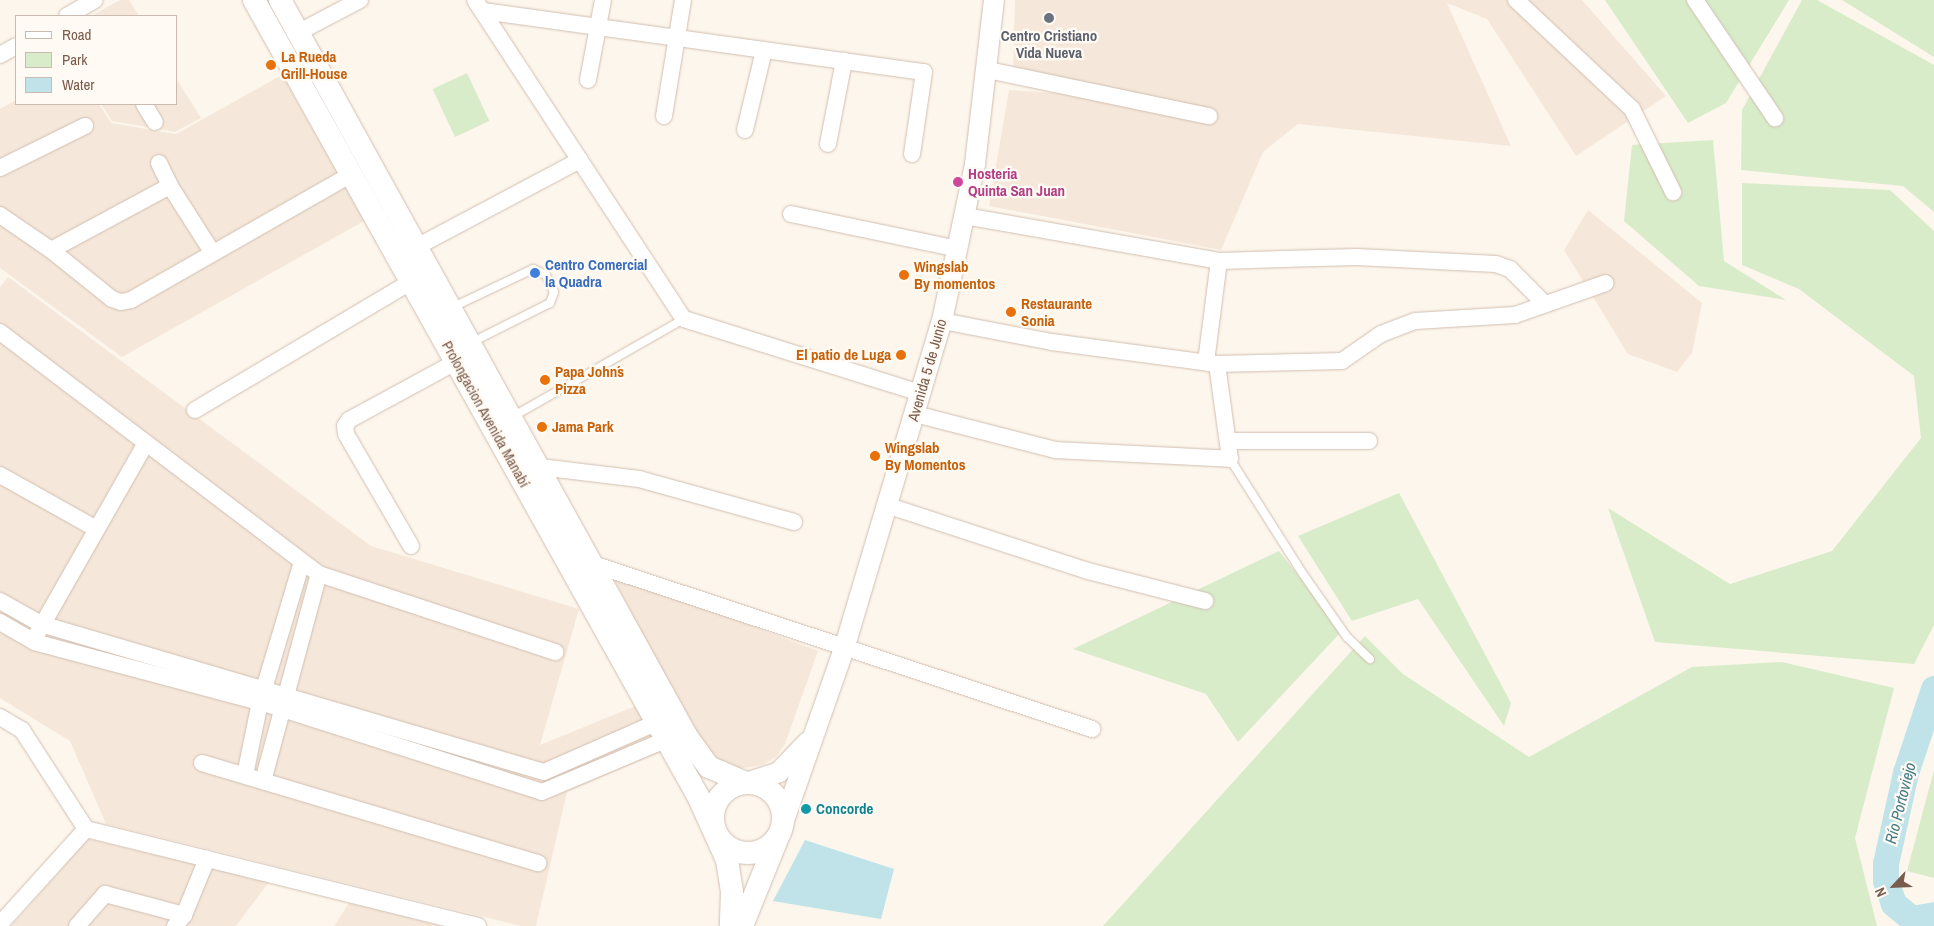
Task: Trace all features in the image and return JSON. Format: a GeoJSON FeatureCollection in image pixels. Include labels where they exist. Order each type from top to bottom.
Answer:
{"type":"FeatureCollection","features":[{"type":"Feature","properties":{"kind":"main road","name":"Prolongacion Avenida Manabí"},"geometry":{"type":"LineString","coordinates":[[254,0],[352,174],[408,251]]}},
{"type":"Feature","properties":{"kind":"main road","name":"Prolongacion Avenida Manabí"},"geometry":{"type":"LineString","coordinates":[[280,0],[408,251],[456,362],[503,423]]}},
{"type":"Feature","properties":{"kind":"main road","name":"Prolongacion Avenida Manabí"},"geometry":{"type":"LineString","coordinates":[[420,276],[451,309],[470,343],[503,423],[670,727],[710,767],[746,783]]}},
{"type":"Feature","properties":{"kind":"main road","name":"Prolongacion Avenida Manabí"},"geometry":{"type":"LineString","coordinates":[[530,471],[593,564],[670,727],[716,833]]}},
{"type":"Feature","properties":{"kind":"main road"},"geometry":{"type":"LineString","coordinates":[[731,926],[730,875],[716,833],[713,814],[718,799],[730,788],[746,783],[761,786],[774,795],[782,810],[781,830],[742,926]]}},
{"type":"Feature","properties":{"kind":"main road"},"geometry":{"type":"LineString","coordinates":[[716,833],[730,849],[754,853],[769,846],[781,830]]}},
{"type":"Feature","properties":{"kind":"street"},"geometry":{"type":"LineString","coordinates":[[298,32],[360,0]]}},
{"type":"Feature","properties":{"kind":"street"},"geometry":{"type":"LineString","coordinates":[[588,80],[600,27],[603,0]]}},
{"type":"Feature","properties":{"kind":"street"},"geometry":{"type":"LineString","coordinates":[[664,116],[679,38],[683,0]]}},
{"type":"Feature","properties":{"kind":"street","name":"Avenida 5 de Junio"},"geometry":{"type":"LineString","coordinates":[[781,830],[844,649],[889,506],[942,321],[965,216],[988,70],[994,0]]}},
{"type":"Feature","properties":{"kind":"street"},"geometry":{"type":"LineString","coordinates":[[1516,0],[1632,109],[1673,192]]}},
{"type":"Feature","properties":{"kind":"street"},"geometry":{"type":"LineString","coordinates":[[1695,0],[1775,118]]}},
{"type":"Feature","properties":{"kind":"street"},"geometry":{"type":"LineString","coordinates":[[479,6],[600,27],[924,72],[912,154]]}},
{"type":"Feature","properties":{"kind":"street"},"geometry":{"type":"LineString","coordinates":[[479,6],[684,319],[920,393]]}},
{"type":"Feature","properties":{"kind":"street"},"geometry":{"type":"LineString","coordinates":[[70,15],[90,8]]}},
{"type":"Feature","properties":{"kind":"street"},"geometry":{"type":"LineString","coordinates":[[0,55],[15,47]]}},
{"type":"Feature","properties":{"kind":"street"},"geometry":{"type":"LineString","coordinates":[[746,130],[764,50]]}},
{"type":"Feature","properties":{"kind":"street"},"geometry":{"type":"LineString","coordinates":[[828,144],[844,61]]}},
{"type":"Feature","properties":{"kind":"street"},"geometry":{"type":"LineString","coordinates":[[988,70],[1209,116]]}},
{"type":"Feature","properties":{"kind":"street"},"geometry":{"type":"LineString","coordinates":[[145,105],[155,122]]}},
{"type":"Feature","properties":{"kind":"street"},"geometry":{"type":"LineString","coordinates":[[0,168],[85,126]]}},
{"type":"Feature","properties":{"kind":"street"},"geometry":{"type":"LineString","coordinates":[[408,251],[580,160]]}},
{"type":"Feature","properties":{"kind":"street"},"geometry":{"type":"LineString","coordinates":[[158,163],[170,186],[212,252]]}},
{"type":"Feature","properties":{"kind":"street"},"geometry":{"type":"LineString","coordinates":[[0,215],[51,250],[112,299],[121,302],[131,300],[212,252],[352,174]]}},
{"type":"Feature","properties":{"kind":"street"},"geometry":{"type":"LineString","coordinates":[[51,250],[170,186]]}},
{"type":"Feature","properties":{"kind":"street"},"geometry":{"type":"LineString","coordinates":[[792,214],[958,249]]}},
{"type":"Feature","properties":{"kind":"street"},"geometry":{"type":"LineString","coordinates":[[965,216],[1219,261],[1356,256],[1496,264],[1510,268],[1545,304]]}},
{"type":"Feature","properties":{"kind":"street"},"geometry":{"type":"LineString","coordinates":[[916,414],[1055,450],[1230,459],[1229,441],[1211,363],[1219,261]]}},
{"type":"Feature","properties":{"kind":"street"},"geometry":{"type":"LineString","coordinates":[[195,410],[420,276]]}},
{"type":"Feature","properties":{"kind":"street"},"geometry":{"type":"LineString","coordinates":[[942,321],[1052,342],[1211,363],[1342,361],[1381,334],[1415,321],[1515,314],[1606,283]]}},
{"type":"Feature","properties":{"kind":"street"},"geometry":{"type":"LineString","coordinates":[[0,332],[318,574],[555,652]]}},
{"type":"Feature","properties":{"kind":"street"},"geometry":{"type":"LineString","coordinates":[[411,546],[346,434],[345,426],[350,420],[456,362]]}},
{"type":"Feature","properties":{"kind":"street"},"geometry":{"type":"LineString","coordinates":[[1229,441],[1369,441]]}},
{"type":"Feature","properties":{"kind":"street"},"geometry":{"type":"LineString","coordinates":[[34,642],[41,624],[95,528],[146,443]]}},
{"type":"Feature","properties":{"kind":"street"},"geometry":{"type":"LineString","coordinates":[[530,471],[639,479],[794,522]]}},
{"type":"Feature","properties":{"kind":"street"},"geometry":{"type":"LineString","coordinates":[[0,475],[95,528]]}},
{"type":"Feature","properties":{"kind":"street"},"geometry":{"type":"LineString","coordinates":[[889,506],[1088,571],[1205,601]]}},
{"type":"Feature","properties":{"kind":"street"},"geometry":{"type":"LineString","coordinates":[[245,775],[262,695],[302,562]]}},
{"type":"Feature","properties":{"kind":"street"},"geometry":{"type":"LineString","coordinates":[[593,564],[844,649],[1092,729]]}},
{"type":"Feature","properties":{"kind":"street"},"geometry":{"type":"LineString","coordinates":[[263,781],[282,702],[318,574]]}},
{"type":"Feature","properties":{"kind":"street"},"geometry":{"type":"LineString","coordinates":[[0,600],[41,624],[282,702],[544,772],[670,727]]}},
{"type":"Feature","properties":{"kind":"street"},"geometry":{"type":"LineString","coordinates":[[0,622],[34,642],[262,695]]}},
{"type":"Feature","properties":{"kind":"street"},"geometry":{"type":"LineString","coordinates":[[0,717],[22,730],[86,829],[474,926]]}},
{"type":"Feature","properties":{"kind":"street"},"geometry":{"type":"LineString","coordinates":[[746,783],[778,772],[794,759],[817,731]]}},
{"type":"Feature","properties":{"kind":"street"},"geometry":{"type":"LineString","coordinates":[[202,763],[538,863]]}},
{"type":"Feature","properties":{"kind":"street"},"geometry":{"type":"LineString","coordinates":[[0,924],[6,906],[86,829]]}},
{"type":"Feature","properties":{"kind":"street"},"geometry":{"type":"LineString","coordinates":[[77,926],[105,894],[180,920],[206,859]]}},
{"type":"Feature","properties":{"kind":"lane"},"geometry":{"type":"LineString","coordinates":[[451,309],[534,270],[546,275],[554,292],[550,303],[470,343]]}},
{"type":"Feature","properties":{"kind":"lane"},"geometry":{"type":"LineString","coordinates":[[503,423],[684,319]]}},
{"type":"Feature","properties":{"kind":"lane"},"geometry":{"type":"LineString","coordinates":[[1230,459],[1308,582],[1347,637],[1370,659]]}},
{"type":"Feature","properties":{"kind":"shaded area"},"geometry":{"type":"Polygon","coordinates":[[[120,0],[129,0],[138,15],[93,15],[120,0]]]}},
{"type":"Feature","properties":{"kind":"shaded area"},"geometry":{"type":"Polygon","coordinates":[[[1015,0],[1582,0],[1666,96],[1576,156],[1487,19],[1447,3],[1511,146],[1298,124],[1263,152],[1221,250],[989,206],[1009,90],[1125,98],[1013,73],[1015,0]]]}},
{"type":"Feature","properties":{"kind":"shaded area"},"geometry":{"type":"Polygon","coordinates":[[[282,75],[364,221],[122,357],[0,268],[0,109],[15,101],[15,105],[100,105],[111,123],[176,134],[282,75]]]}},
{"type":"Feature","properties":{"kind":"shaded area"},"geometry":{"type":"Polygon","coordinates":[[[178,81],[201,118],[175,132],[112,121],[102,105],[178,105],[178,81]]]}},
{"type":"Feature","properties":{"kind":"shaded area"},"geometry":{"type":"Polygon","coordinates":[[[1588,210],[1702,303],[1692,353],[1677,372],[1628,354],[1564,250],[1588,210]]]}},
{"type":"Feature","properties":{"kind":"shaded area"},"geometry":{"type":"Polygon","coordinates":[[[8,277],[371,546],[579,609],[540,745],[638,705],[661,752],[567,792],[536,926],[521,926],[106,824],[70,741],[0,698],[0,287],[8,277]]]}},
{"type":"Feature","properties":{"kind":"shaded area"},"geometry":{"type":"Polygon","coordinates":[[[610,572],[818,651],[785,744],[776,757],[762,765],[737,769],[718,763],[703,747],[610,572]]]}},
{"type":"Feature","properties":{"kind":"shaded area"},"geometry":{"type":"Polygon","coordinates":[[[88,839],[269,882],[236,926],[11,926],[88,839]]]}},
{"type":"Feature","properties":{"kind":"shaded area"},"geometry":{"type":"Polygon","coordinates":[[[349,903],[441,926],[334,926],[349,903]]]}},
{"type":"Feature","properties":{"kind":"green space"},"geometry":{"type":"Polygon","coordinates":[[[1605,0],[1789,0],[1726,103],[1688,123],[1605,0]]]}},
{"type":"Feature","properties":{"kind":"green space"},"geometry":{"type":"Polygon","coordinates":[[[1802,0],[1817,0],[1934,65],[1934,212],[1903,186],[1741,170],[1742,110],[1802,0]]]}},
{"type":"Feature","properties":{"kind":"green space"},"geometry":{"type":"Polygon","coordinates":[[[1842,0],[1934,0],[1934,57],[1842,0]]]}},
{"type":"Feature","properties":{"kind":"green space"},"geometry":{"type":"Polygon","coordinates":[[[467,73],[489,121],[455,137],[433,89],[467,73]]]}},
{"type":"Feature","properties":{"kind":"green space"},"geometry":{"type":"Polygon","coordinates":[[[1713,140],[1724,261],[1786,300],[1699,286],[1624,221],[1632,145],[1713,140]]]}},
{"type":"Feature","properties":{"kind":"green space"},"geometry":{"type":"Polygon","coordinates":[[[1742,183],[1890,190],[1934,231],[1934,625],[1914,664],[1655,642],[1608,508],[1730,584],[1832,551],[1921,438],[1914,376],[1799,289],[1742,265],[1742,183]]]}},
{"type":"Feature","properties":{"kind":"green space"},"geometry":{"type":"Polygon","coordinates":[[[1399,493],[1511,703],[1504,726],[1418,599],[1352,621],[1298,536],[1399,493]]]}},
{"type":"Feature","properties":{"kind":"green space"},"geometry":{"type":"Polygon","coordinates":[[[1279,551],[1342,631],[1238,742],[1206,694],[1073,649],[1279,551]]]}},
{"type":"Feature","properties":{"kind":"green space"},"geometry":{"type":"Polygon","coordinates":[[[1365,636],[1403,674],[1529,757],[1692,667],[1782,662],[1894,688],[1855,838],[1877,926],[1103,926],[1365,636]]]}},
{"type":"Feature","properties":{"kind":"green space"},"geometry":{"type":"Polygon","coordinates":[[[1934,770],[1934,878],[1907,871],[1934,770]]]}},
{"type":"Feature","properties":{"kind":"water"},"geometry":{"type":"Polygon","coordinates":[[[805,840],[894,869],[881,919],[773,901],[805,840]]]}},
{"type":"Feature","properties":{"kind":"waterway","name":"Río Portoviejo"},"geometry":{"type":"LineString","coordinates":[[1934,689],[1906,773],[1886,864],[1886,881],[1894,904],[1912,919],[1934,915]]}},
{"type":"Feature","properties":{"kind":"place","name":"Centro Cristiano Vida Nueva"},"geometry":{"type":"Point","coordinates":[1049,18]}},
{"type":"Feature","properties":{"kind":"place","name":"La Rueda Grill-House"},"geometry":{"type":"Point","coordinates":[271,65]}},
{"type":"Feature","properties":{"kind":"place","name":"Hosteria Quinta San Juan"},"geometry":{"type":"Point","coordinates":[958,182]}},
{"type":"Feature","properties":{"kind":"place","name":"Centro Comercial la Quadra"},"geometry":{"type":"Point","coordinates":[535,273]}},
{"type":"Feature","properties":{"kind":"place","name":"Wingslab By momentos"},"geometry":{"type":"Point","coordinates":[904,275]}},
{"type":"Feature","properties":{"kind":"place","name":"Restaurante Sonia"},"geometry":{"type":"Point","coordinates":[1011,312]}},
{"type":"Feature","properties":{"kind":"place","name":"El patio de Luga"},"geometry":{"type":"Point","coordinates":[901,355]}},
{"type":"Feature","properties":{"kind":"place","name":"Papa John´s Pizza"},"geometry":{"type":"Point","coordinates":[545,380]}},
{"type":"Feature","properties":{"kind":"place","name":"Jama Park"},"geometry":{"type":"Point","coordinates":[542,427]}},
{"type":"Feature","properties":{"kind":"place","name":"Wingslab By Momentos"},"geometry":{"type":"Point","coordinates":[875,456]}},
{"type":"Feature","properties":{"kind":"place","name":"Concorde"},"geometry":{"type":"Point","coordinates":[806,809]}}]}
